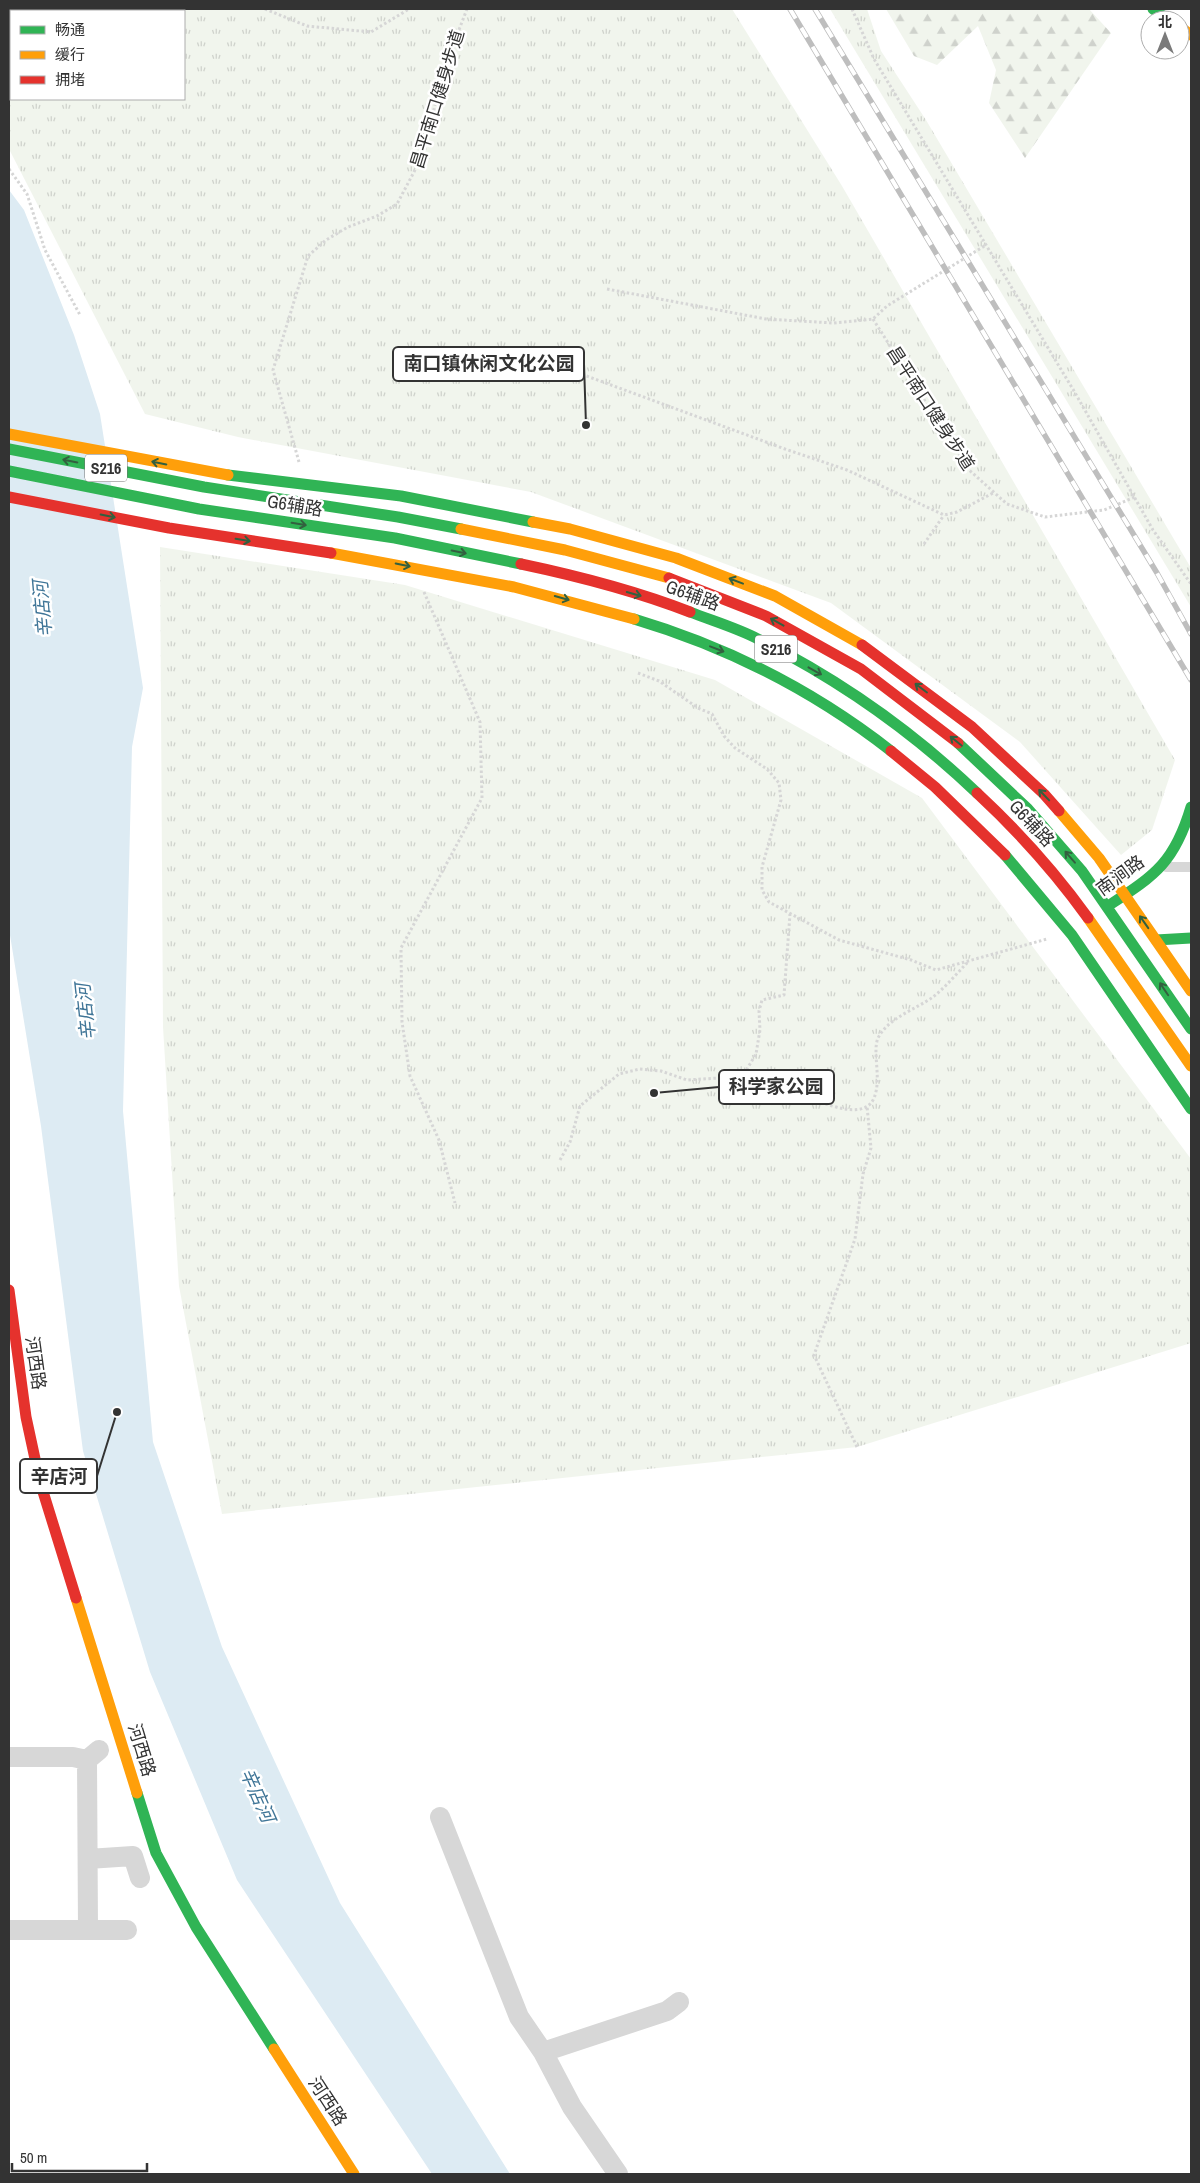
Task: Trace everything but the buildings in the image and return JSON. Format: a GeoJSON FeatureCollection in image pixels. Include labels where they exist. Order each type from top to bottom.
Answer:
{"type":"FeatureCollection","features":[{"type":"Feature","properties":{"kind":"street","name":"G6辅路"},"geometry":{"type":"LineString","coordinates":[[9,434],[207,472],[401,496],[570,529],[676,558],[775,596],[873,651],[972,726],[1044,794],[1099,858],[1191,991]]}},
{"type":"Feature","properties":{"kind":"street","name":"G6辅路"},"geometry":{"type":"LineString","coordinates":[[9,449],[204,487],[398,517],[564,550],[669,578],[766,616],[861,669],[958,743],[1028,809],[1082,871],[1191,1029]]}},
{"type":"Feature","properties":{"kind":"street","name":"G6辅路"},"geometry":{"type":"LineString","coordinates":[[9,471],[199,509],[395,538],[558,572],[664,602],[757,638],[850,690],[942,760],[1009,823],[1063,883],[1191,1066]]}},
{"type":"Feature","properties":{"kind":"street","name":"S216"},"geometry":{"type":"LineString","coordinates":[[9,497],[195,532],[414,567],[552,596],[656,625],[747,660],[836,710],[926,779],[992,840],[1044,898],[1191,1109]]}},
{"type":"Feature","properties":{"kind":"street","name":"南涧路"},"geometry":{"type":"LineString","coordinates":[[1069,932],[1148,880],[1172,853],[1189,824],[1191,807]]}},
{"type":"Feature","properties":{"kind":"street"},"geometry":{"type":"LineString","coordinates":[[1156,940],[1191,938]]}},
{"type":"Feature","properties":{"kind":"street","name":"河西路"},"geometry":{"type":"LineString","coordinates":[[9,1290],[26,1417],[40,1482],[156,1853],[196,1928],[354,2174]]}},
{"type":"Feature","properties":{"kind":"street"},"geometry":{"type":"LineString","coordinates":[[9,1757],[73,1757],[93,1755],[88,1859],[88,1930]]}},
{"type":"Feature","properties":{"kind":"street"},"geometry":{"type":"LineString","coordinates":[[440,1817],[519,2017],[543,2052],[572,2107],[618,2174]]}},
{"type":"Feature","properties":{"kind":"street"},"geometry":{"type":"LineString","coordinates":[[88,1859],[133,1856],[140,1878]]}},
{"type":"Feature","properties":{"kind":"street"},"geometry":{"type":"LineString","coordinates":[[9,1930],[127,1930]]}},
{"type":"Feature","properties":{"kind":"street"},"geometry":{"type":"LineString","coordinates":[[543,2052],[668,2011],[679,2002]]}},
{"type":"Feature","properties":{"kind":"lane"},"geometry":{"type":"LineString","coordinates":[[1160,867],[1191,867]]}},
{"type":"Feature","properties":{"kind":"path"},"geometry":{"type":"LineString","coordinates":[[265,9],[308,26],[371,32],[408,9]]}},
{"type":"Feature","properties":{"kind":"path","name":"昌平南口健身步道"},"geometry":{"type":"LineString","coordinates":[[305,484],[273,370],[308,256],[326,240],[348,227],[376,216],[397,204],[424,153],[442,74],[467,9]]}},
{"type":"Feature","properties":{"kind":"path"},"geometry":{"type":"LineString","coordinates":[[852,9],[874,59],[986,245],[1153,530],[1191,584]]}},
{"type":"Feature","properties":{"kind":"path"},"geometry":{"type":"LineString","coordinates":[[9,169],[27,194],[45,250],[80,315]]}},
{"type":"Feature","properties":{"kind":"path"},"geometry":{"type":"LineString","coordinates":[[607,289],[766,318],[833,323],[873,318],[887,306],[986,245]]}},
{"type":"Feature","properties":{"kind":"path","name":"昌平南口健身步道"},"geometry":{"type":"LineString","coordinates":[[873,318],[968,469],[1007,504],[1045,517],[1104,510],[1135,497]]}},
{"type":"Feature","properties":{"kind":"path"},"geometry":{"type":"LineString","coordinates":[[535,357],[847,470],[944,515],[957,512],[993,493]]}},
{"type":"Feature","properties":{"kind":"path"},"geometry":{"type":"LineString","coordinates":[[924,544],[944,515]]}},
{"type":"Feature","properties":{"kind":"path"},"geometry":{"type":"LineString","coordinates":[[414,567],[480,722],[482,798],[402,948],[402,1022],[410,1076],[439,1140],[455,1203]]}},
{"type":"Feature","properties":{"kind":"path"},"geometry":{"type":"LineString","coordinates":[[638,673],[658,680],[698,708],[712,714],[724,736],[735,748],[767,769],[779,783],[781,800],[762,867],[762,890],[769,902],[839,940],[936,970],[1069,932]]}},
{"type":"Feature","properties":{"kind":"path"},"geometry":{"type":"LineString","coordinates":[[734,1077],[747,1068],[756,1054],[760,1030],[759,1011],[762,1000],[784,994],[790,914]]}},
{"type":"Feature","properties":{"kind":"path"},"geometry":{"type":"LineString","coordinates":[[560,1160],[570,1142],[580,1106],[619,1074],[640,1069],[661,1071],[687,1080],[734,1077],[786,1086],[812,1100],[843,1109],[855,1110],[867,1106],[874,1100],[878,1084],[878,1039],[888,1024],[934,996],[968,962]]}},
{"type":"Feature","properties":{"kind":"path"},"geometry":{"type":"LineString","coordinates":[[857,1447],[814,1355],[855,1239],[863,1174],[871,1148],[867,1106]]}},
{"type":"Feature","properties":{"kind":"green space"},"geometry":{"type":"Polygon","coordinates":[[[9,9],[732,9],[842,186],[1175,760],[1152,830],[1121,855],[1020,742],[831,603],[531,492],[238,437],[145,414],[9,149],[9,9]]]}},
{"type":"Feature","properties":{"kind":"green space"},"geometry":{"type":"Polygon","coordinates":[[[830,9],[867,9],[881,51],[926,120],[1191,568],[1191,607],[830,9]]]}},
{"type":"Feature","properties":{"kind":"green space"},"geometry":{"type":"Polygon","coordinates":[[[886,9],[1089,9],[1111,33],[1025,158],[989,103],[996,70],[978,26],[937,65],[914,56],[886,9]]]}},
{"type":"Feature","properties":{"kind":"green space"},"geometry":{"type":"Polygon","coordinates":[[[160,547],[405,585],[715,680],[922,798],[1191,1159],[1191,1343],[857,1447],[222,1514],[179,1286],[163,1027],[160,547]]]}},
{"type":"Feature","properties":{"kind":"water"},"geometry":{"type":"Polygon","coordinates":[[[9,190],[24,210],[74,335],[100,414],[143,688],[132,747],[123,1111],[153,1442],[222,1647],[340,1903],[510,2174],[432,2174],[237,1880],[150,1672],[83,1451],[41,1126],[9,929],[9,190]]]}},
{"type":"Feature","properties":{"kind":"railway"},"geometry":{"type":"LineString","coordinates":[[790,9],[1191,680]]}},
{"type":"Feature","properties":{"kind":"railway"},"geometry":{"type":"LineString","coordinates":[[815,9],[1157,573],[1191,634]]}},
{"type":"Feature","properties":{"kind":"traffic: fast"},"geometry":{"type":"LineString","coordinates":[[9,449],[204,487],[398,517],[461,529]]}},
{"type":"Feature","properties":{"kind":"traffic: fast"},"geometry":{"type":"LineString","coordinates":[[9,471],[199,509],[395,538],[521,564]]}},
{"type":"Feature","properties":{"kind":"traffic: fast"},"geometry":{"type":"LineString","coordinates":[[228,475],[401,496],[533,522]]}},
{"type":"Feature","properties":{"kind":"traffic: fast"},"geometry":{"type":"LineString","coordinates":[[690,612],[758,639],[817,671],[873,708],[927,748],[977,793]]}},
{"type":"Feature","properties":{"kind":"traffic: fast"},"geometry":{"type":"LineString","coordinates":[[634,619],[703,643],[768,673],[831,709],[891,751]]}},
{"type":"Feature","properties":{"kind":"traffic: fast"},"geometry":{"type":"LineString","coordinates":[[958,743],[1028,809],[1082,871],[1191,1029]]}},
{"type":"Feature","properties":{"kind":"traffic: fast"},"geometry":{"type":"LineString","coordinates":[[1111,904],[1152,875],[1162,865],[1178,841],[1191,807]]}},
{"type":"Feature","properties":{"kind":"traffic: fast"},"geometry":{"type":"LineString","coordinates":[[1005,855],[1072,935],[1191,1109]]}},
{"type":"Feature","properties":{"kind":"traffic: fast"},"geometry":{"type":"LineString","coordinates":[[1156,940],[1191,938]]}},
{"type":"Feature","properties":{"kind":"traffic: fast"},"geometry":{"type":"LineString","coordinates":[[137,1793],[156,1853],[196,1927],[274,2049]]}},
{"type":"Feature","properties":{"kind":"traffic: slow"},"geometry":{"type":"LineString","coordinates":[[9,434],[228,475]]}},
{"type":"Feature","properties":{"kind":"traffic: slow"},"geometry":{"type":"LineString","coordinates":[[533,522],[570,529],[676,558],[775,596],[862,645]]}},
{"type":"Feature","properties":{"kind":"traffic: slow"},"geometry":{"type":"LineString","coordinates":[[461,529],[565,550],[669,578]]}},
{"type":"Feature","properties":{"kind":"traffic: slow"},"geometry":{"type":"LineString","coordinates":[[331,553],[514,587],[634,619]]}},
{"type":"Feature","properties":{"kind":"traffic: slow"},"geometry":{"type":"LineString","coordinates":[[1059,811],[1099,858],[1191,991]]}},
{"type":"Feature","properties":{"kind":"traffic: slow"},"geometry":{"type":"LineString","coordinates":[[1088,918],[1191,1066]]}},
{"type":"Feature","properties":{"kind":"traffic: slow"},"geometry":{"type":"LineString","coordinates":[[76,1598],[137,1793]]}},
{"type":"Feature","properties":{"kind":"traffic: slow"},"geometry":{"type":"LineString","coordinates":[[274,2049],[354,2174]]}},
{"type":"Feature","properties":{"kind":"traffic: jam"},"geometry":{"type":"LineString","coordinates":[[9,497],[169,528],[331,553]]}},
{"type":"Feature","properties":{"kind":"traffic: jam"},"geometry":{"type":"LineString","coordinates":[[521,564],[607,585],[649,597],[690,612]]}},
{"type":"Feature","properties":{"kind":"traffic: jam"},"geometry":{"type":"LineString","coordinates":[[669,578],[766,616],[861,669],[958,743]]}},
{"type":"Feature","properties":{"kind":"traffic: jam"},"geometry":{"type":"LineString","coordinates":[[862,645],[972,727],[1044,794],[1059,811]]}},
{"type":"Feature","properties":{"kind":"traffic: jam"},"geometry":{"type":"LineString","coordinates":[[891,751],[935,787],[1005,855]]}},
{"type":"Feature","properties":{"kind":"traffic: jam"},"geometry":{"type":"LineString","coordinates":[[977,793],[1035,852],[1088,918]]}},
{"type":"Feature","properties":{"kind":"traffic: jam"},"geometry":{"type":"LineString","coordinates":[[9,1290],[26,1417],[40,1482],[76,1598]]}},
{"type":"Feature","properties":{"kind":"place","name":"南口镇休闲文化公园"},"geometry":{"type":"Point","coordinates":[586,425]}},
{"type":"Feature","properties":{"kind":"place","name":"科学家公园"},"geometry":{"type":"Point","coordinates":[654,1093]}},
{"type":"Feature","properties":{"kind":"place","name":"辛店河"},"geometry":{"type":"Point","coordinates":[117,1412]}}]}
